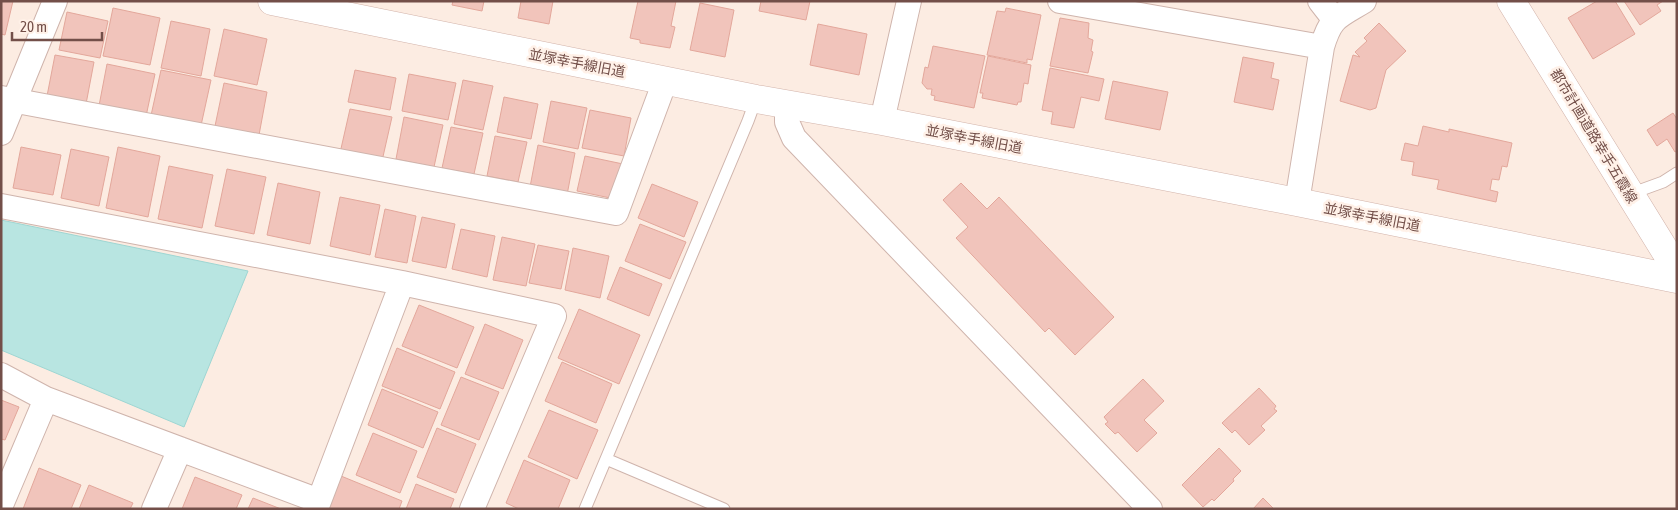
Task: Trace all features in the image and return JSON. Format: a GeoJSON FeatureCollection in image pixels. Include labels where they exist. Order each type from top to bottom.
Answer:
{"type":"FeatureCollection","features":[{"type":"Feature","properties":{"kind":"street"},"geometry":{"type":"LineString","coordinates":[[1,133],[8,100],[54,1]]}},
{"type":"Feature","properties":{"kind":"street","name":"並塚幸手線旧道"},"geometry":{"type":"LineString","coordinates":[[272,1],[315,6],[665,81],[882,121],[1297,202],[1677,279]]}},
{"type":"Feature","properties":{"kind":"street"},"geometry":{"type":"LineString","coordinates":[[882,121],[908,1]]}},
{"type":"Feature","properties":{"kind":"street"},"geometry":{"type":"LineString","coordinates":[[1297,202],[1322,47],[1327,31],[1327,10],[1364,1]]}},
{"type":"Feature","properties":{"kind":"street","name":"都市計画道路幸手五霞線"},"geometry":{"type":"LineString","coordinates":[[1512,1],[1677,270]]}},
{"type":"Feature","properties":{"kind":"street"},"geometry":{"type":"LineString","coordinates":[[1066,2],[1322,47]]}},
{"type":"Feature","properties":{"kind":"street"},"geometry":{"type":"LineString","coordinates":[[8,100],[616,213],[665,81]]}},
{"type":"Feature","properties":{"kind":"street"},"geometry":{"type":"LineString","coordinates":[[787,104],[787,122],[794,138],[1150,509]]}},
{"type":"Feature","properties":{"kind":"street"},"geometry":{"type":"LineString","coordinates":[[1,206],[402,284],[554,316],[472,509]]}},
{"type":"Feature","properties":{"kind":"street"},"geometry":{"type":"LineString","coordinates":[[1,375],[46,398],[180,449],[317,505],[402,284]]}},
{"type":"Feature","properties":{"kind":"street"},"geometry":{"type":"LineString","coordinates":[[1,505],[46,398]]}},
{"type":"Feature","properties":{"kind":"street"},"geometry":{"type":"LineString","coordinates":[[154,509],[180,449]]}},
{"type":"Feature","properties":{"kind":"lane"},"geometry":{"type":"LineString","coordinates":[[585,509],[756,99]]}},
{"type":"Feature","properties":{"kind":"lane"},"geometry":{"type":"LineString","coordinates":[[1630,194],[1663,182],[1677,173]]}},
{"type":"Feature","properties":{"kind":"lane"},"geometry":{"type":"LineString","coordinates":[[606,459],[724,509]]}},
{"type":"Feature","properties":{"kind":"water"},"geometry":{"type":"Polygon","coordinates":[[[1,220],[248,271],[184,427],[1,350],[1,220]]]}},
{"type":"Feature","properties":{"kind":"building"},"geometry":{"type":"Polygon","coordinates":[[[1,1],[13,1],[5,35],[1,34],[1,1]]]}},
{"type":"Feature","properties":{"kind":"building"},"geometry":{"type":"Polygon","coordinates":[[[453,1],[484,1],[482,11],[452,5],[453,1]]]}},
{"type":"Feature","properties":{"kind":"building"},"geometry":{"type":"Polygon","coordinates":[[[521,1],[553,1],[549,24],[518,18],[521,1]]]}},
{"type":"Feature","properties":{"kind":"building"},"geometry":{"type":"Polygon","coordinates":[[[638,1],[676,1],[671,26],[675,27],[670,48],[640,43],[640,40],[630,38],[638,1]]]}},
{"type":"Feature","properties":{"kind":"building"},"geometry":{"type":"Polygon","coordinates":[[[761,1],[810,1],[806,20],[759,11],[761,1]]]}},
{"type":"Feature","properties":{"kind":"building"},"geometry":{"type":"Polygon","coordinates":[[[1597,1],[1615,1],[1635,34],[1593,59],[1568,18],[1597,1]]]}},
{"type":"Feature","properties":{"kind":"building"},"geometry":{"type":"Polygon","coordinates":[[[1624,1],[1663,1],[1657,5],[1661,11],[1640,25],[1624,1]]]}},
{"type":"Feature","properties":{"kind":"building"},"geometry":{"type":"Polygon","coordinates":[[[700,3],[734,10],[725,57],[690,50],[700,3]]]}},
{"type":"Feature","properties":{"kind":"building"},"geometry":{"type":"Polygon","coordinates":[[[113,8],[160,18],[150,65],[103,56],[113,8]]]}},
{"type":"Feature","properties":{"kind":"building"},"geometry":{"type":"Polygon","coordinates":[[[1006,8],[1041,15],[1032,60],[1027,59],[1027,63],[987,55],[997,11],[1005,12],[1006,8]]]}},
{"type":"Feature","properties":{"kind":"building"},"geometry":{"type":"Polygon","coordinates":[[[67,12],[108,21],[100,58],[59,50],[67,12]]]}},
{"type":"Feature","properties":{"kind":"building"},"geometry":{"type":"Polygon","coordinates":[[[1060,18],[1089,23],[1088,38],[1093,40],[1091,51],[1093,52],[1088,73],[1050,66],[1060,18]]]}},
{"type":"Feature","properties":{"kind":"building"},"geometry":{"type":"Polygon","coordinates":[[[171,21],[210,29],[201,76],[161,68],[171,21]]]}},
{"type":"Feature","properties":{"kind":"building"},"geometry":{"type":"Polygon","coordinates":[[[1379,23],[1406,51],[1386,70],[1376,108],[1370,110],[1340,101],[1353,55],[1360,57],[1355,52],[1367,41],[1364,38],[1379,23]]]}},
{"type":"Feature","properties":{"kind":"building"},"geometry":{"type":"Polygon","coordinates":[[[818,24],[867,34],[859,75],[810,65],[818,24]]]}},
{"type":"Feature","properties":{"kind":"building"},"geometry":{"type":"Polygon","coordinates":[[[224,29],[267,39],[257,85],[214,76],[224,29]]]}},
{"type":"Feature","properties":{"kind":"building"},"geometry":{"type":"Polygon","coordinates":[[[933,46],[985,56],[974,108],[934,100],[935,96],[931,95],[932,89],[927,89],[922,83],[925,67],[928,68],[933,46]]]}},
{"type":"Feature","properties":{"kind":"building"},"geometry":{"type":"Polygon","coordinates":[[[55,55],[94,62],[86,104],[47,96],[55,55]]]}},
{"type":"Feature","properties":{"kind":"building"},"geometry":{"type":"Polygon","coordinates":[[[988,56],[1031,65],[1028,84],[1024,83],[1021,102],[1018,102],[1017,105],[982,98],[983,93],[980,93],[988,56]]]}},
{"type":"Feature","properties":{"kind":"building"},"geometry":{"type":"Polygon","coordinates":[[[1243,57],[1274,63],[1271,78],[1279,80],[1273,110],[1234,102],[1243,57]]]}},
{"type":"Feature","properties":{"kind":"building"},"geometry":{"type":"Polygon","coordinates":[[[107,64],[155,74],[145,121],[98,111],[107,64]]]}},
{"type":"Feature","properties":{"kind":"building"},"geometry":{"type":"Polygon","coordinates":[[[1050,68],[1104,79],[1099,101],[1081,97],[1074,128],[1051,124],[1053,112],[1042,110],[1050,68]]]}},
{"type":"Feature","properties":{"kind":"building"},"geometry":{"type":"Polygon","coordinates":[[[161,70],[211,80],[200,130],[150,120],[161,70]]]}},
{"type":"Feature","properties":{"kind":"building"},"geometry":{"type":"Polygon","coordinates":[[[355,70],[396,78],[390,110],[348,102],[355,70]]]}},
{"type":"Feature","properties":{"kind":"building"},"geometry":{"type":"Polygon","coordinates":[[[409,74],[456,83],[448,120],[402,111],[409,74]]]}},
{"type":"Feature","properties":{"kind":"building"},"geometry":{"type":"Polygon","coordinates":[[[463,80],[493,86],[483,130],[454,124],[463,80]]]}},
{"type":"Feature","properties":{"kind":"building"},"geometry":{"type":"Polygon","coordinates":[[[1113,81],[1168,92],[1160,130],[1105,119],[1113,81]]]}},
{"type":"Feature","properties":{"kind":"building"},"geometry":{"type":"Polygon","coordinates":[[[224,83],[267,92],[259,135],[215,126],[224,83]]]}},
{"type":"Feature","properties":{"kind":"building"},"geometry":{"type":"Polygon","coordinates":[[[504,97],[538,104],[531,139],[497,132],[504,97]]]}},
{"type":"Feature","properties":{"kind":"building"},"geometry":{"type":"Polygon","coordinates":[[[551,101],[587,108],[578,149],[543,142],[551,101]]]}},
{"type":"Feature","properties":{"kind":"building"},"geometry":{"type":"Polygon","coordinates":[[[350,109],[392,117],[382,161],[340,153],[350,109]]]}},
{"type":"Feature","properties":{"kind":"building"},"geometry":{"type":"Polygon","coordinates":[[[590,110],[631,118],[624,156],[582,148],[590,110]]]}},
{"type":"Feature","properties":{"kind":"building"},"geometry":{"type":"Polygon","coordinates":[[[1673,113],[1677,119],[1677,151],[1675,152],[1667,139],[1657,146],[1647,130],[1673,113]]]}},
{"type":"Feature","properties":{"kind":"building"},"geometry":{"type":"Polygon","coordinates":[[[404,117],[443,125],[434,167],[396,159],[404,117]]]}},
{"type":"Feature","properties":{"kind":"building"},"geometry":{"type":"Polygon","coordinates":[[[1423,126],[1449,132],[1449,129],[1512,143],[1507,167],[1502,166],[1499,180],[1492,179],[1490,190],[1498,192],[1496,202],[1437,189],[1439,180],[1412,175],[1414,162],[1401,160],[1405,143],[1418,146],[1423,126]]]}},
{"type":"Feature","properties":{"kind":"building"},"geometry":{"type":"Polygon","coordinates":[[[451,127],[483,133],[474,174],[442,168],[451,127]]]}},
{"type":"Feature","properties":{"kind":"building"},"geometry":{"type":"Polygon","coordinates":[[[495,136],[527,142],[518,182],[487,176],[495,136]]]}},
{"type":"Feature","properties":{"kind":"building"},"geometry":{"type":"Polygon","coordinates":[[[538,145],[575,153],[567,195],[530,187],[538,145]]]}},
{"type":"Feature","properties":{"kind":"building"},"geometry":{"type":"Polygon","coordinates":[[[21,147],[61,155],[53,195],[13,188],[21,147]]]}},
{"type":"Feature","properties":{"kind":"building"},"geometry":{"type":"Polygon","coordinates":[[[118,147],[160,156],[148,217],[106,208],[118,147]]]}},
{"type":"Feature","properties":{"kind":"building"},"geometry":{"type":"Polygon","coordinates":[[[71,149],[109,157],[99,206],[61,198],[71,149]]]}},
{"type":"Feature","properties":{"kind":"building"},"geometry":{"type":"Polygon","coordinates":[[[585,156],[623,164],[615,199],[577,191],[585,156]]]}},
{"type":"Feature","properties":{"kind":"building"},"geometry":{"type":"Polygon","coordinates":[[[169,166],[213,175],[202,228],[158,219],[169,166]]]}},
{"type":"Feature","properties":{"kind":"building"},"geometry":{"type":"Polygon","coordinates":[[[227,169],[266,177],[254,234],[215,226],[227,169]]]}},
{"type":"Feature","properties":{"kind":"building"},"geometry":{"type":"Polygon","coordinates":[[[278,183],[320,192],[310,244],[267,235],[278,183]]]}},
{"type":"Feature","properties":{"kind":"building"},"geometry":{"type":"Polygon","coordinates":[[[961,183],[987,209],[999,197],[1114,317],[1075,355],[1049,328],[1045,332],[956,238],[968,227],[943,200],[961,183]]]}},
{"type":"Feature","properties":{"kind":"building"},"geometry":{"type":"Polygon","coordinates":[[[652,184],[698,202],[684,237],[638,218],[652,184]]]}},
{"type":"Feature","properties":{"kind":"building"},"geometry":{"type":"Polygon","coordinates":[[[340,197],[380,205],[370,255],[330,246],[340,197]]]}},
{"type":"Feature","properties":{"kind":"building"},"geometry":{"type":"Polygon","coordinates":[[[385,209],[416,216],[407,263],[375,257],[385,209]]]}},
{"type":"Feature","properties":{"kind":"building"},"geometry":{"type":"Polygon","coordinates":[[[422,217],[455,224],[446,268],[412,261],[422,217]]]}},
{"type":"Feature","properties":{"kind":"building"},"geometry":{"type":"Polygon","coordinates":[[[640,224],[686,242],[670,279],[625,261],[640,224]]]}},
{"type":"Feature","properties":{"kind":"building"},"geometry":{"type":"Polygon","coordinates":[[[461,229],[495,236],[487,277],[452,269],[461,229]]]}},
{"type":"Feature","properties":{"kind":"building"},"geometry":{"type":"Polygon","coordinates":[[[502,237],[535,244],[526,286],[493,280],[502,237]]]}},
{"type":"Feature","properties":{"kind":"building"},"geometry":{"type":"Polygon","coordinates":[[[538,245],[569,251],[561,289],[529,283],[538,245]]]}},
{"type":"Feature","properties":{"kind":"building"},"geometry":{"type":"Polygon","coordinates":[[[573,248],[609,256],[600,298],[565,290],[573,248]]]}},
{"type":"Feature","properties":{"kind":"building"},"geometry":{"type":"Polygon","coordinates":[[[620,267],[662,284],[649,316],[607,299],[620,267]]]}},
{"type":"Feature","properties":{"kind":"building"},"geometry":{"type":"Polygon","coordinates":[[[419,305],[474,327],[457,368],[402,346],[419,305]]]}},
{"type":"Feature","properties":{"kind":"building"},"geometry":{"type":"Polygon","coordinates":[[[579,309],[640,335],[619,384],[558,358],[579,309]]]}},
{"type":"Feature","properties":{"kind":"building"},"geometry":{"type":"Polygon","coordinates":[[[485,324],[523,340],[503,389],[465,374],[485,324]]]}},
{"type":"Feature","properties":{"kind":"building"},"geometry":{"type":"Polygon","coordinates":[[[397,348],[455,372],[440,409],[382,386],[397,348]]]}},
{"type":"Feature","properties":{"kind":"building"},"geometry":{"type":"Polygon","coordinates":[[[562,362],[612,384],[596,423],[545,401],[562,362]]]}},
{"type":"Feature","properties":{"kind":"building"},"geometry":{"type":"Polygon","coordinates":[[[461,377],[499,392],[479,440],[441,425],[461,377]]]}},
{"type":"Feature","properties":{"kind":"building"},"geometry":{"type":"Polygon","coordinates":[[[1143,379],[1164,401],[1144,420],[1157,433],[1137,452],[1118,432],[1115,434],[1105,424],[1108,422],[1104,417],[1143,379]]]}},
{"type":"Feature","properties":{"kind":"building"},"geometry":{"type":"Polygon","coordinates":[[[1259,388],[1276,406],[1274,409],[1277,411],[1261,426],[1265,430],[1249,445],[1235,430],[1232,433],[1222,423],[1259,388]]]}},
{"type":"Feature","properties":{"kind":"building"},"geometry":{"type":"Polygon","coordinates":[[[382,389],[438,412],[423,448],[368,425],[382,389]]]}},
{"type":"Feature","properties":{"kind":"building"},"geometry":{"type":"Polygon","coordinates":[[[1,400],[19,407],[5,440],[1,439],[1,400]]]}},
{"type":"Feature","properties":{"kind":"building"},"geometry":{"type":"Polygon","coordinates":[[[549,410],[598,430],[577,479],[528,457],[549,410]]]}},
{"type":"Feature","properties":{"kind":"building"},"geometry":{"type":"Polygon","coordinates":[[[437,428],[476,444],[456,493],[417,477],[437,428]]]}},
{"type":"Feature","properties":{"kind":"building"},"geometry":{"type":"Polygon","coordinates":[[[373,433],[417,451],[400,493],[356,475],[373,433]]]}},
{"type":"Feature","properties":{"kind":"building"},"geometry":{"type":"Polygon","coordinates":[[[1219,448],[1241,471],[1214,501],[1212,499],[1203,507],[1182,485],[1219,448]]]}},
{"type":"Feature","properties":{"kind":"building"},"geometry":{"type":"Polygon","coordinates":[[[524,460],[570,480],[558,509],[519,509],[506,503],[524,460]]]}},
{"type":"Feature","properties":{"kind":"building"},"geometry":{"type":"Polygon","coordinates":[[[39,468],[81,485],[71,509],[23,509],[39,468]]]}},
{"type":"Feature","properties":{"kind":"building"},"geometry":{"type":"Polygon","coordinates":[[[341,476],[402,501],[399,509],[327,509],[341,476]]]}},
{"type":"Feature","properties":{"kind":"building"},"geometry":{"type":"Polygon","coordinates":[[[195,477],[242,495],[236,509],[182,509],[195,477]]]}},
{"type":"Feature","properties":{"kind":"building"},"geometry":{"type":"Polygon","coordinates":[[[416,484],[454,499],[450,509],[406,509],[416,484]]]}},
{"type":"Feature","properties":{"kind":"building"},"geometry":{"type":"Polygon","coordinates":[[[89,485],[133,503],[130,509],[79,509],[89,485]]]}},
{"type":"Feature","properties":{"kind":"building"},"geometry":{"type":"Polygon","coordinates":[[[253,498],[281,509],[248,509],[253,498]]]}},
{"type":"Feature","properties":{"kind":"building"},"geometry":{"type":"Polygon","coordinates":[[[1263,498],[1274,509],[1253,509],[1263,498]]]}}]}
